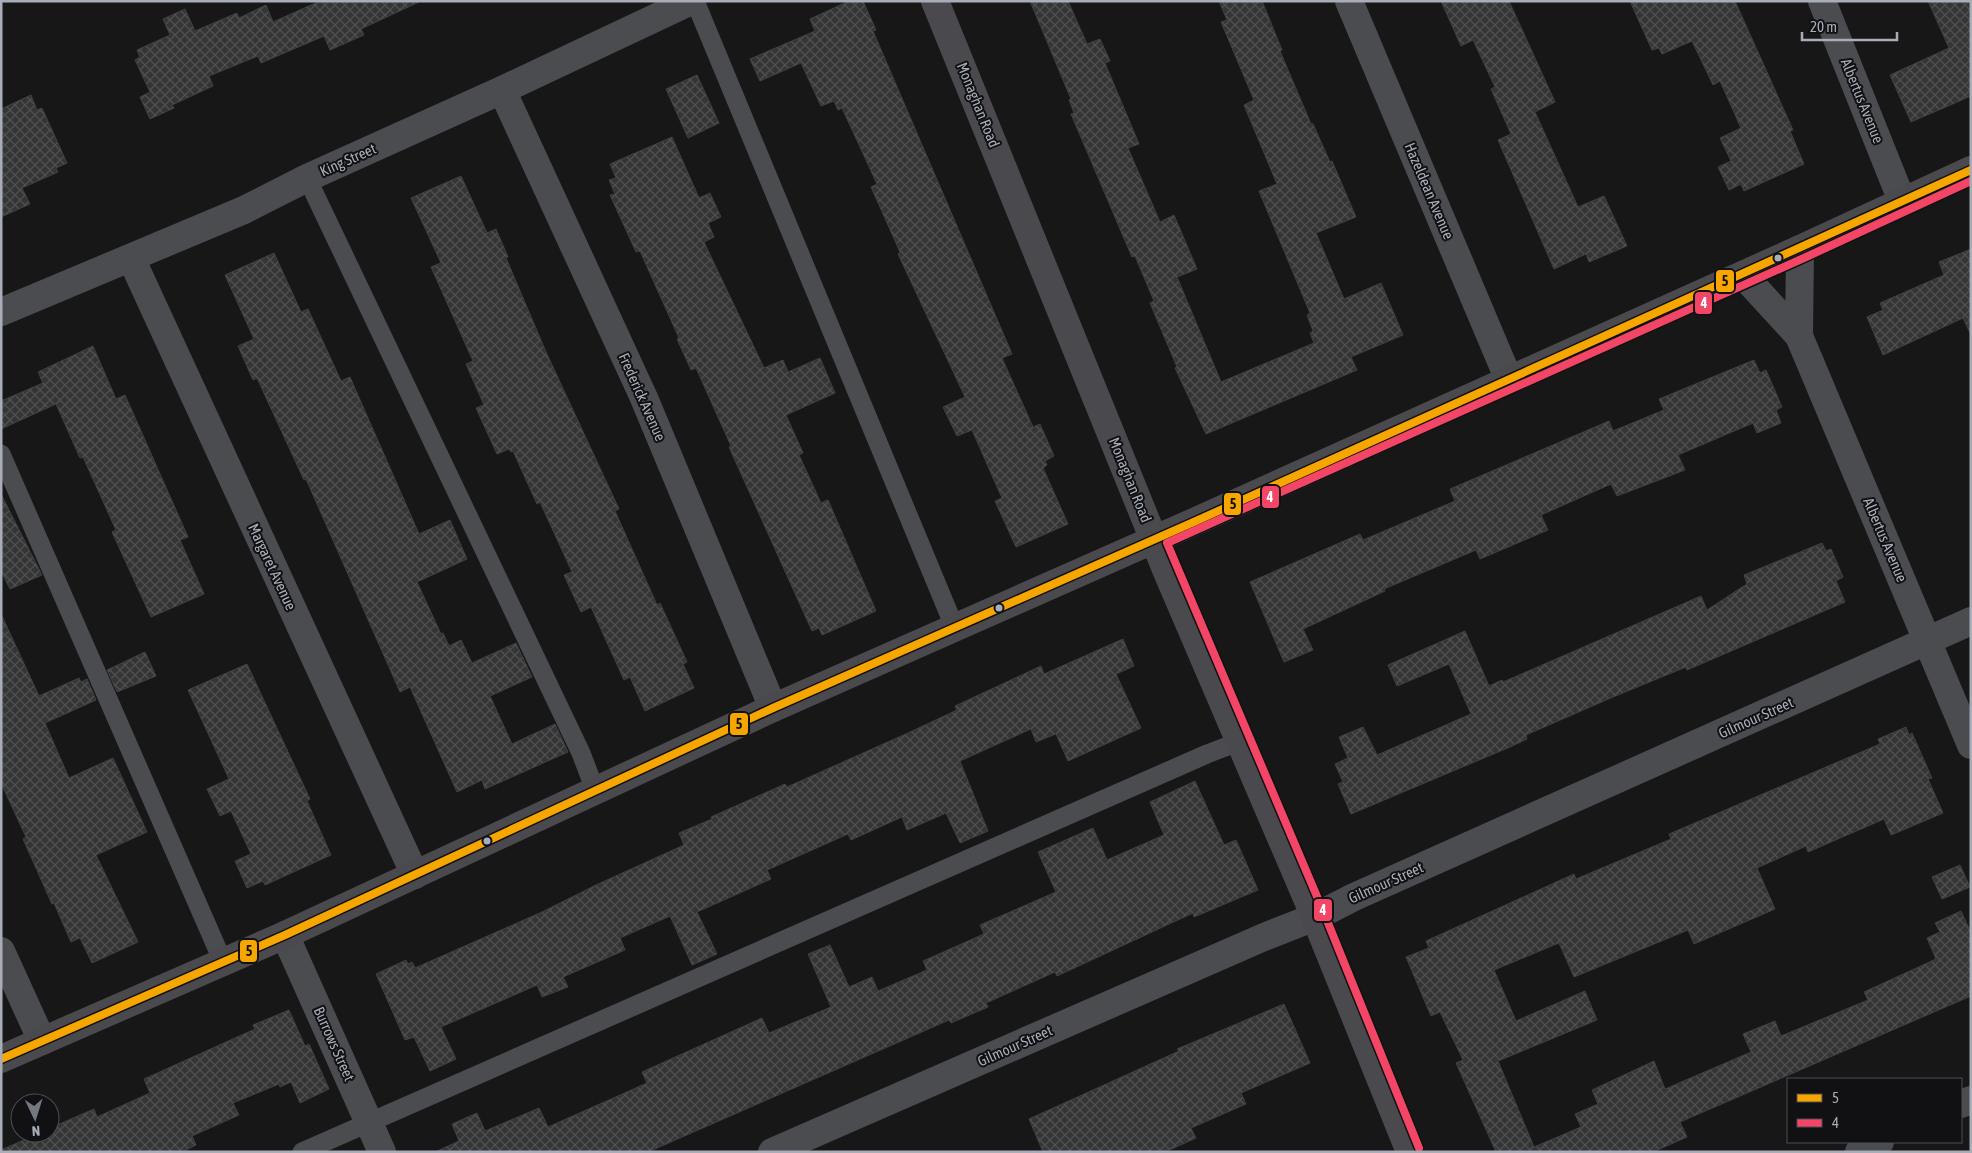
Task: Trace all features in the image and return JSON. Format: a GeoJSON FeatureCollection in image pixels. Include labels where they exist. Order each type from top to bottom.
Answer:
{"type":"FeatureCollection","features":[{"type":"Feature","properties":{"kind":"main road","name":"Monaghan Road"},"geometry":{"type":"LineString","coordinates":[[935,1],[1154,538],[1315,917],[1410,1152]]}},
{"type":"Feature","properties":{"kind":"main road"},"geometry":{"type":"LineString","coordinates":[[1,1059],[285,936],[595,790],[954,626],[1509,380],[1971,170]]}},
{"type":"Feature","properties":{"kind":"street","name":"King Street"},"geometry":{"type":"LineString","coordinates":[[1,312],[244,210],[307,178],[693,1]]}},
{"type":"Feature","properties":{"kind":"street","name":"Hazeldean Avenue"},"geometry":{"type":"LineString","coordinates":[[1349,1],[1509,380]]}},
{"type":"Feature","properties":{"kind":"street","name":"Albertus Avenue"},"geometry":{"type":"LineString","coordinates":[[1822,1],[1902,201]]}},
{"type":"Feature","properties":{"kind":"street","name":"Frederick Avenue"},"geometry":{"type":"LineString","coordinates":[[502,90],[644,398],[774,708]]}},
{"type":"Feature","properties":{"kind":"street","name":"Albertus Avenue"},"geometry":{"type":"LineString","coordinates":[[1799,336],[1800,249]]}},
{"type":"Feature","properties":{"kind":"street","name":"Margaret Avenue"},"geometry":{"type":"LineString","coordinates":[[130,258],[415,874]]}},
{"type":"Feature","properties":{"kind":"street","name":"Albertus Avenue"},"geometry":{"type":"LineString","coordinates":[[1743,275],[1799,336],[1971,745]]}},
{"type":"Feature","properties":{"kind":"street","name":"Gilmour Street"},"geometry":{"type":"LineString","coordinates":[[772,1152],[1264,937],[1315,917],[1354,897],[1971,621]]}},
{"type":"Feature","properties":{"kind":"street","name":"Burrows Street"},"geometry":{"type":"LineString","coordinates":[[285,936],[382,1152]]}},
{"type":"Feature","properties":{"kind":"street"},"geometry":{"type":"LineString","coordinates":[[1,952],[42,1041]]}},
{"type":"Feature","properties":{"kind":"street"},"geometry":{"type":"LineString","coordinates":[[1859,1152],[1878,1143]]}},
{"type":"Feature","properties":{"kind":"lane"},"geometry":{"type":"LineString","coordinates":[[693,1],[954,626]]}},
{"type":"Feature","properties":{"kind":"lane"},"geometry":{"type":"LineString","coordinates":[[307,178],[581,753],[595,790]]}},
{"type":"Feature","properties":{"kind":"lane"},"geometry":{"type":"LineString","coordinates":[[1,454],[223,962]]}},
{"type":"Feature","properties":{"kind":"lane"},"geometry":{"type":"LineString","coordinates":[[302,1152],[1180,766],[1241,741]]}},
{"type":"Feature","properties":{"kind":"building"},"geometry":{"type":"Polygon","coordinates":[[[320,1],[421,1],[361,29],[364,35],[330,50],[324,36],[261,63],[258,56],[209,76],[213,86],[172,105],[174,108],[150,119],[140,97],[150,92],[135,60],[140,57],[137,50],[170,35],[163,19],[185,9],[195,31],[237,13],[239,18],[266,5],[273,22],[320,1]]]}},
{"type":"Feature","properties":{"kind":"building"},"geometry":{"type":"Polygon","coordinates":[[[849,1],[863,1],[876,30],[873,31],[1012,354],[1002,358],[1033,427],[1040,424],[1054,456],[1045,461],[1047,465],[1043,468],[1068,524],[1016,547],[995,501],[1002,498],[972,430],[957,436],[943,407],[965,397],[898,254],[900,252],[871,187],[877,184],[842,108],[838,110],[834,101],[821,106],[801,63],[760,81],[750,59],[815,31],[810,19],[849,1]]]}},
{"type":"Feature","properties":{"kind":"building"},"geometry":{"type":"Polygon","coordinates":[[[1030,1],[1068,1],[1087,44],[1100,39],[1110,61],[1105,63],[1139,144],[1128,148],[1160,222],[1174,215],[1197,269],[1177,277],[1221,382],[1314,343],[1310,333],[1313,331],[1307,315],[1310,313],[1259,191],[1277,184],[1244,105],[1254,100],[1221,22],[1227,20],[1219,1],[1262,1],[1282,50],[1280,51],[1311,124],[1313,124],[1330,162],[1332,161],[1356,217],[1316,233],[1344,299],[1381,283],[1403,335],[1351,357],[1357,370],[1206,434],[1175,368],[1177,367],[1150,303],[1154,301],[1135,256],[1132,257],[1071,114],[1074,113],[1069,100],[1071,99],[1030,1]]]}},
{"type":"Feature","properties":{"kind":"building"},"geometry":{"type":"Polygon","coordinates":[[[1441,1],[1509,1],[1555,102],[1535,112],[1578,207],[1604,196],[1627,246],[1589,262],[1586,254],[1554,269],[1498,140],[1511,134],[1491,89],[1495,87],[1473,40],[1461,46],[1441,1]]]}},
{"type":"Feature","properties":{"kind":"building"},"geometry":{"type":"Polygon","coordinates":[[[1630,1],[1735,1],[1793,130],[1790,131],[1804,164],[1744,191],[1741,184],[1729,190],[1718,167],[1731,161],[1720,138],[1741,128],[1720,81],[1713,85],[1692,41],[1662,54],[1659,48],[1652,50],[1630,1]]]}},
{"type":"Feature","properties":{"kind":"building"},"geometry":{"type":"Polygon","coordinates":[[[1928,1],[1971,1],[1971,96],[1911,122],[1890,75],[1949,48],[1928,1]]]}},
{"type":"Feature","properties":{"kind":"building"},"geometry":{"type":"Polygon","coordinates":[[[697,75],[719,123],[688,138],[666,89],[697,75]]]}},
{"type":"Feature","properties":{"kind":"building"},"geometry":{"type":"Polygon","coordinates":[[[31,95],[37,110],[42,108],[67,163],[56,168],[58,172],[22,188],[30,204],[1,217],[1,109],[31,95]]]}},
{"type":"Feature","properties":{"kind":"building"},"geometry":{"type":"Polygon","coordinates":[[[672,137],[699,198],[710,193],[721,217],[708,223],[714,237],[704,242],[764,368],[783,360],[788,372],[820,358],[835,393],[786,415],[803,453],[799,455],[821,503],[828,500],[876,611],[822,635],[819,628],[812,631],[729,447],[731,446],[696,368],[691,370],[677,339],[679,338],[640,251],[636,252],[610,195],[615,194],[609,180],[616,178],[610,164],[672,137]]]}},
{"type":"Feature","properties":{"kind":"building"},"geometry":{"type":"Polygon","coordinates":[[[461,176],[487,233],[496,229],[508,257],[506,258],[546,352],[619,509],[615,511],[657,605],[660,603],[687,662],[683,664],[694,688],[645,711],[630,677],[624,680],[591,607],[581,612],[564,575],[572,572],[540,502],[537,504],[513,451],[511,452],[509,449],[497,454],[476,408],[484,405],[466,364],[473,361],[431,267],[441,263],[411,198],[461,176]]]}},
{"type":"Feature","properties":{"kind":"building"},"geometry":{"type":"Polygon","coordinates":[[[1971,249],[1971,335],[1963,318],[1883,355],[1867,317],[1883,310],[1880,303],[1944,275],[1939,262],[1971,249]]]}},
{"type":"Feature","properties":{"kind":"building"},"geometry":{"type":"Polygon","coordinates":[[[274,253],[301,312],[308,309],[341,381],[350,377],[419,534],[450,520],[467,559],[417,582],[441,634],[443,633],[449,646],[461,640],[472,663],[516,643],[532,677],[490,696],[512,744],[555,724],[568,752],[485,789],[482,780],[457,792],[410,687],[400,692],[306,479],[304,480],[257,378],[253,380],[238,346],[254,339],[225,275],[274,253]]]}},
{"type":"Feature","properties":{"kind":"building"},"geometry":{"type":"Polygon","coordinates":[[[93,346],[116,399],[125,395],[188,537],[180,540],[204,594],[151,617],[112,532],[116,530],[83,457],[80,458],[56,404],[1,429],[1,401],[43,383],[38,372],[93,346]]]}},
{"type":"Feature","properties":{"kind":"building"},"geometry":{"type":"Polygon","coordinates":[[[1754,360],[1760,373],[1766,370],[1782,407],[1776,410],[1781,423],[1757,433],[1753,423],[1678,455],[1685,470],[1617,496],[1611,484],[1541,515],[1548,530],[1480,559],[1476,550],[1384,589],[1385,591],[1303,629],[1313,650],[1284,662],[1250,582],[1360,534],[1363,540],[1455,501],[1450,489],[1609,421],[1613,431],[1664,410],[1659,399],[1754,360]]]}},
{"type":"Feature","properties":{"kind":"building"},"geometry":{"type":"Polygon","coordinates":[[[1,494],[42,575],[10,589],[1,571],[1,494]]]}},
{"type":"Feature","properties":{"kind":"building"},"geometry":{"type":"Polygon","coordinates":[[[1822,543],[1826,551],[1831,549],[1843,577],[1836,581],[1845,602],[1687,670],[1686,667],[1613,697],[1526,735],[1527,739],[1510,747],[1351,814],[1338,784],[1343,782],[1335,764],[1348,758],[1339,737],[1363,727],[1377,755],[1471,714],[1449,664],[1397,686],[1388,665],[1465,631],[1489,686],[1502,680],[1503,682],[1701,596],[1707,610],[1747,584],[1744,575],[1822,543]]]}},
{"type":"Feature","properties":{"kind":"building"},"geometry":{"type":"Polygon","coordinates":[[[1,614],[39,696],[79,678],[81,682],[87,679],[96,700],[45,723],[69,778],[113,758],[147,832],[96,855],[138,942],[92,963],[80,938],[71,942],[23,839],[26,837],[1,783],[1,614]]]}},
{"type":"Feature","properties":{"kind":"building"},"geometry":{"type":"Polygon","coordinates":[[[1123,639],[1134,666],[1116,674],[1141,728],[1068,761],[1056,734],[1036,742],[1031,729],[960,761],[988,831],[960,843],[946,813],[907,830],[902,817],[851,840],[848,834],[767,870],[771,879],[697,912],[717,954],[692,965],[670,916],[620,938],[625,950],[563,977],[568,987],[542,997],[537,985],[441,1027],[456,1059],[430,1071],[414,1037],[405,1040],[376,974],[406,960],[408,964],[412,962],[415,968],[542,912],[684,845],[679,833],[712,819],[711,817],[785,784],[787,787],[908,733],[957,710],[955,706],[1041,666],[1044,674],[1123,639]]]}},
{"type":"Feature","properties":{"kind":"building"},"geometry":{"type":"Polygon","coordinates":[[[145,652],[156,676],[117,692],[107,670],[145,652]]]}},
{"type":"Feature","properties":{"kind":"building"},"geometry":{"type":"Polygon","coordinates":[[[247,664],[310,799],[307,801],[331,855],[265,885],[263,881],[247,888],[235,861],[251,854],[231,811],[220,816],[207,789],[229,779],[188,690],[247,664]]]}},
{"type":"Feature","properties":{"kind":"building"},"geometry":{"type":"Polygon","coordinates":[[[1906,727],[1909,735],[1912,733],[1932,778],[1928,779],[1943,813],[1891,835],[1884,819],[1808,852],[1806,846],[1757,868],[1775,909],[1694,944],[1688,930],[1574,977],[1559,943],[1494,970],[1516,1021],[1585,991],[1597,1020],[1498,1061],[1534,1147],[1581,1127],[1575,1114],[1598,1104],[1592,1090],[1654,1061],[1665,1089],[1751,1052],[1743,1034],[1775,1021],[1781,1036],[1868,1000],[1864,992],[1936,959],[1927,938],[1940,932],[1935,923],[1961,911],[1971,933],[1971,996],[1680,1122],[1687,1137],[1653,1152],[1496,1152],[1456,1063],[1463,1060],[1440,1012],[1431,1016],[1406,957],[1429,948],[1426,941],[1574,874],[1576,879],[1671,839],[1669,834],[1880,744],[1878,739],[1906,727]]]}},
{"type":"Feature","properties":{"kind":"building"},"geometry":{"type":"Polygon","coordinates":[[[1195,781],[1224,845],[1236,840],[1258,890],[1194,917],[1193,913],[1057,976],[1055,972],[986,1003],[988,1007],[951,1023],[949,1020],[648,1152],[435,1152],[459,1141],[452,1124],[477,1113],[485,1131],[539,1108],[548,1127],[647,1083],[642,1072],[762,1018],[769,1033],[831,1007],[808,954],[830,945],[849,987],[872,977],[878,991],[927,970],[923,961],[984,934],[980,925],[1056,892],[1038,852],[1093,828],[1107,860],[1164,835],[1150,802],[1195,781]]]}},
{"type":"Feature","properties":{"kind":"building"},"geometry":{"type":"Polygon","coordinates":[[[1960,865],[1970,887],[1942,899],[1932,877],[1960,865]]]}},
{"type":"Feature","properties":{"kind":"building"},"geometry":{"type":"Polygon","coordinates":[[[1284,1004],[1310,1063],[1241,1093],[1246,1104],[1191,1128],[1196,1138],[1165,1152],[1043,1152],[1029,1119],[1179,1051],[1177,1049],[1284,1004]]]}},
{"type":"Feature","properties":{"kind":"building"},"geometry":{"type":"Polygon","coordinates":[[[289,1010],[305,1046],[309,1044],[329,1089],[300,1103],[291,1082],[280,1087],[279,1084],[233,1103],[239,1115],[192,1136],[196,1145],[182,1152],[1,1152],[1,1150],[17,1143],[60,1143],[60,1124],[94,1109],[97,1117],[150,1093],[144,1079],[255,1029],[253,1025],[289,1010]]]}},
{"type":"Feature","properties":{"kind":"transit line","name":"5"},"geometry":{"type":"LineString","coordinates":[[1,1059],[285,935],[773,708],[1196,521],[1971,170]]}},
{"type":"Feature","properties":{"kind":"transit line","name":"4"},"geometry":{"type":"LineString","coordinates":[[1419,1148],[1324,913],[1167,543],[1804,258],[1971,181]]}}]}
